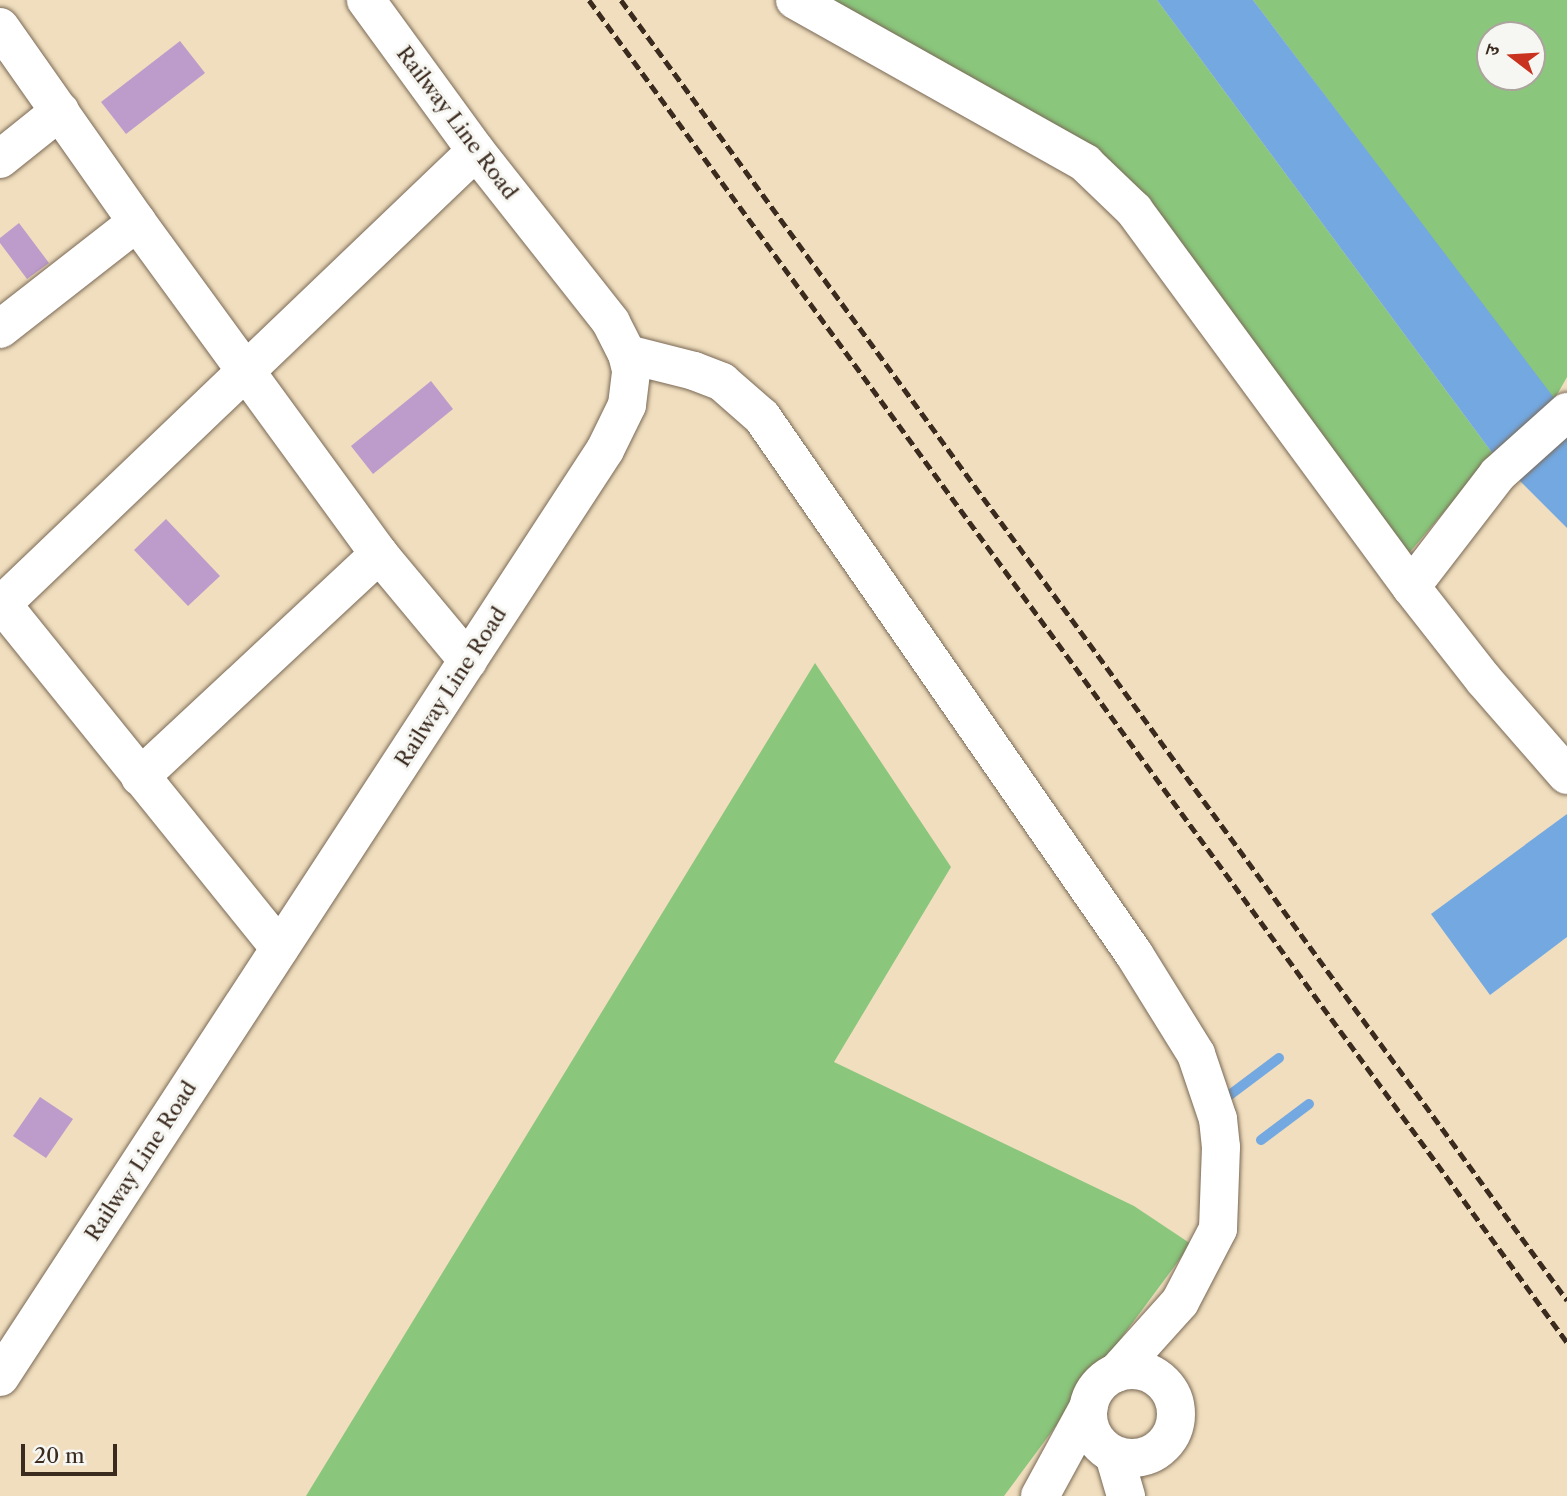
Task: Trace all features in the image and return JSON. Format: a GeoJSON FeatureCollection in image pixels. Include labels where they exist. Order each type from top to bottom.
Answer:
{"type":"FeatureCollection","features":[{"type":"Feature","properties":{"kind":"street","name":"Railway Line Road"},"geometry":{"type":"LineString","coordinates":[[0,1377],[468,661],[618,425],[631,385],[627,354],[611,322],[476,151],[366,0]]}},
{"type":"Feature","properties":{"kind":"street"},"geometry":{"type":"LineString","coordinates":[[795,0],[1085,163],[1134,210],[1411,587],[1484,680],[1567,775]]}},
{"type":"Feature","properties":{"kind":"street"},"geometry":{"type":"LineString","coordinates":[[0,27],[137,222],[379,554],[468,661]]}},
{"type":"Feature","properties":{"kind":"street"},"geometry":{"type":"LineString","coordinates":[[0,159],[60,111]]}},
{"type":"Feature","properties":{"kind":"street"},"geometry":{"type":"LineString","coordinates":[[280,948],[1,605],[476,151]]}},
{"type":"Feature","properties":{"kind":"street"},"geometry":{"type":"LineString","coordinates":[[0,329],[137,222]]}},
{"type":"Feature","properties":{"kind":"street"},"geometry":{"type":"LineString","coordinates":[[627,354],[694,370],[722,382],[762,416],[1135,954],[1196,1054],[1219,1128],[1218,1229],[1180,1302],[1116,1373]]}},
{"type":"Feature","properties":{"kind":"street"},"geometry":{"type":"LineString","coordinates":[[1411,587],[1504,469],[1567,412]]}},
{"type":"Feature","properties":{"kind":"street"},"geometry":{"type":"LineString","coordinates":[[140,778],[379,554]]}},
{"type":"Feature","properties":{"kind":"street"},"geometry":{"type":"LineString","coordinates":[[1051,1496],[1120,1453],[1167,1442],[1177,1416],[1169,1388],[1180,1302]]}},
{"type":"Feature","properties":{"kind":"street"},"geometry":{"type":"LineString","coordinates":[[1040,1496],[1094,1392],[1103,1380],[1130,1369],[1145,1371],[1169,1388]]}},
{"type":"Feature","properties":{"kind":"street"},"geometry":{"type":"LineString","coordinates":[[1089,1406],[1088,1421],[1120,1453],[1128,1496]]}},
{"type":"Feature","properties":{"kind":"green space"},"geometry":{"type":"Polygon","coordinates":[[[825,0],[1157,0],[1493,454],[1404,559],[1165,223],[825,0]]]}},
{"type":"Feature","properties":{"kind":"green space"},"geometry":{"type":"Polygon","coordinates":[[[1253,0],[1567,0],[1567,377],[1554,400],[1253,0]]]}},
{"type":"Feature","properties":{"kind":"green space"},"geometry":{"type":"Polygon","coordinates":[[[815,663],[951,867],[834,1062],[1134,1206],[1191,1244],[1004,1496],[306,1496],[815,663]]]}},
{"type":"Feature","properties":{"kind":"water"},"geometry":{"type":"Polygon","coordinates":[[[1157,0],[1253,0],[1567,415],[1567,528],[1493,454],[1157,0]]]}},
{"type":"Feature","properties":{"kind":"water"},"geometry":{"type":"Polygon","coordinates":[[[1567,814],[1567,937],[1490,995],[1431,914],[1567,814]]]}},
{"type":"Feature","properties":{"kind":"building"},"geometry":{"type":"Polygon","coordinates":[[[180,41],[205,73],[126,134],[101,102],[180,41]]]}},
{"type":"Feature","properties":{"kind":"building"},"geometry":{"type":"Polygon","coordinates":[[[19,223],[49,263],[27,279],[0,243],[0,238],[19,223]]]}},
{"type":"Feature","properties":{"kind":"building"},"geometry":{"type":"Polygon","coordinates":[[[431,381],[453,409],[373,474],[351,446],[431,381]]]}},
{"type":"Feature","properties":{"kind":"building"},"geometry":{"type":"Polygon","coordinates":[[[166,519],[220,576],[188,606],[134,550],[166,519]]]}},
{"type":"Feature","properties":{"kind":"building"},"geometry":{"type":"Polygon","coordinates":[[[40,1097],[73,1119],[46,1158],[13,1136],[40,1097]]]}},
{"type":"Feature","properties":{"kind":"waterway"},"geometry":{"type":"LineString","coordinates":[[1227,1097],[1279,1058]]}},
{"type":"Feature","properties":{"kind":"waterway"},"geometry":{"type":"LineString","coordinates":[[1261,1140],[1309,1104]]}},
{"type":"Feature","properties":{"kind":"railway"},"geometry":{"type":"LineString","coordinates":[[589,0],[1567,1342]]}},
{"type":"Feature","properties":{"kind":"railway"},"geometry":{"type":"LineString","coordinates":[[621,0],[1567,1300]]}}]}
